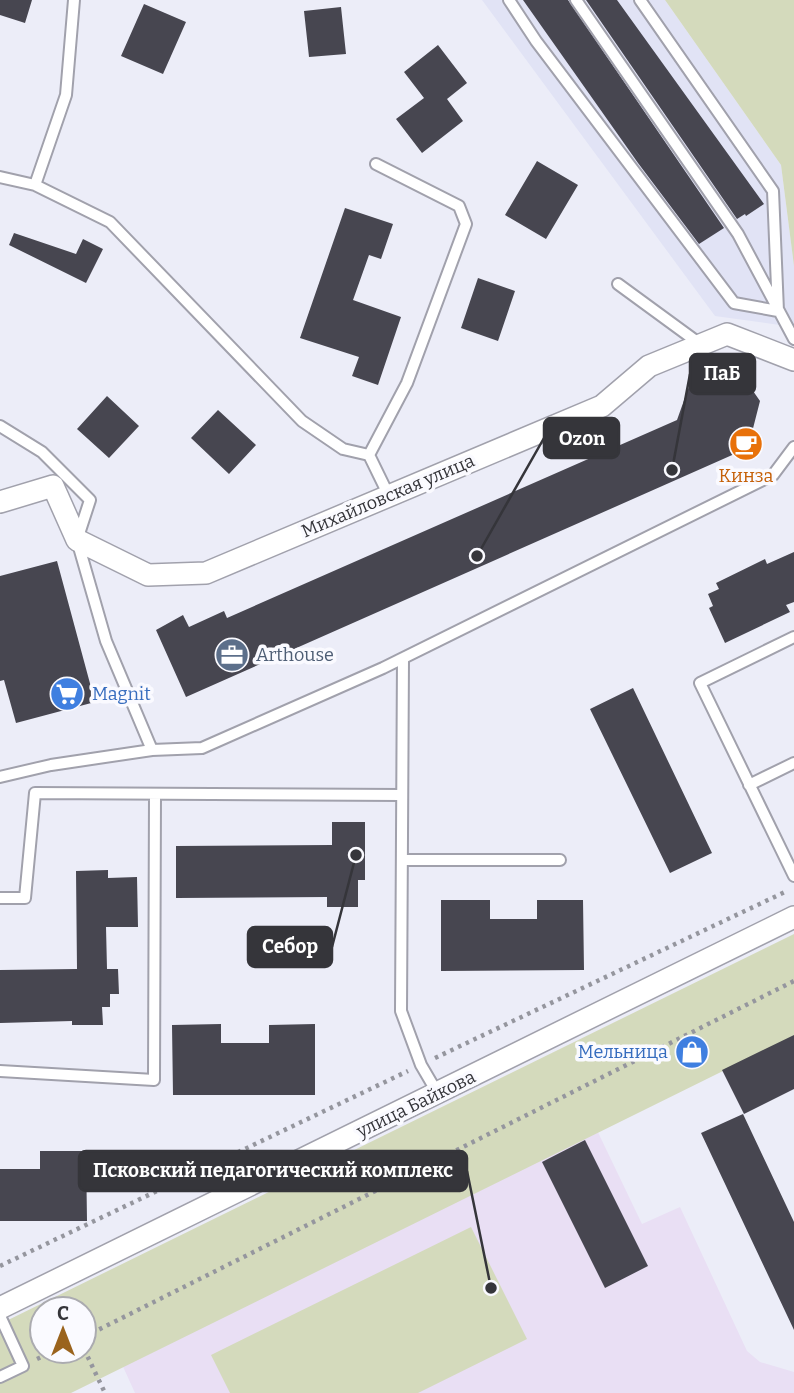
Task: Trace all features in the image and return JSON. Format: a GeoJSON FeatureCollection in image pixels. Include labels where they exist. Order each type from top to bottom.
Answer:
{"type":"FeatureCollection","features":[{"type":"Feature","properties":{"kind":"street","name":"Михайловская улица"},"geometry":{"type":"LineString","coordinates":[[77,540],[148,575],[206,573],[602,407],[649,366],[727,334],[794,360]]}},
{"type":"Feature","properties":{"kind":"street"},"geometry":{"type":"LineString","coordinates":[[0,502],[53,486],[77,540]]}},
{"type":"Feature","properties":{"kind":"street","name":"улица Байкова"},"geometry":{"type":"LineString","coordinates":[[0,1308],[794,917]]}},
{"type":"Feature","properties":{"kind":"lane"},"geometry":{"type":"LineString","coordinates":[[35,185],[66,95],[74,0]]}},
{"type":"Feature","properties":{"kind":"lane"},"geometry":{"type":"LineString","coordinates":[[509,0],[536,41],[734,303],[778,311]]}},
{"type":"Feature","properties":{"kind":"lane"},"geometry":{"type":"LineString","coordinates":[[576,0],[738,234],[794,339]]}},
{"type":"Feature","properties":{"kind":"lane"},"geometry":{"type":"LineString","coordinates":[[640,0],[773,191],[778,311]]}},
{"type":"Feature","properties":{"kind":"lane"},"geometry":{"type":"LineString","coordinates":[[369,455],[407,383],[466,223],[459,206],[376,164]]}},
{"type":"Feature","properties":{"kind":"lane"},"geometry":{"type":"LineString","coordinates":[[0,177],[35,185],[110,222],[303,421],[343,449],[369,455]]}},
{"type":"Feature","properties":{"kind":"lane"},"geometry":{"type":"LineString","coordinates":[[618,284],[700,344]]}},
{"type":"Feature","properties":{"kind":"lane"},"geometry":{"type":"LineString","coordinates":[[0,426],[42,452],[90,500],[77,540],[106,640],[152,750]]}},
{"type":"Feature","properties":{"kind":"lane"},"geometry":{"type":"LineString","coordinates":[[0,777],[51,765],[152,750],[202,748],[403,659],[773,475],[794,447]]}},
{"type":"Feature","properties":{"kind":"lane"},"geometry":{"type":"LineString","coordinates":[[369,455],[389,496]]}},
{"type":"Feature","properties":{"kind":"lane"},"geometry":{"type":"LineString","coordinates":[[794,637],[700,683],[794,876]]}},
{"type":"Feature","properties":{"kind":"lane"},"geometry":{"type":"LineString","coordinates":[[403,659],[401,1011],[421,1065],[438,1094]]}},
{"type":"Feature","properties":{"kind":"lane"},"geometry":{"type":"LineString","coordinates":[[749,785],[794,763]]}},
{"type":"Feature","properties":{"kind":"lane"},"geometry":{"type":"LineString","coordinates":[[0,898],[25,898],[36,793],[402,794]]}},
{"type":"Feature","properties":{"kind":"lane"},"geometry":{"type":"LineString","coordinates":[[0,1071],[154,1080],[155,794]]}},
{"type":"Feature","properties":{"kind":"lane"},"geometry":{"type":"LineString","coordinates":[[403,860],[560,860]]}},
{"type":"Feature","properties":{"kind":"lane"},"geometry":{"type":"LineString","coordinates":[[0,1315],[23,1366],[0,1377]]}},
{"type":"Feature","properties":{"kind":"path"},"geometry":{"type":"LineString","coordinates":[[0,1266],[794,887]]}},
{"type":"Feature","properties":{"kind":"path"},"geometry":{"type":"LineString","coordinates":[[98,1330],[794,981]]}},
{"type":"Feature","properties":{"kind":"path"},"geometry":{"type":"LineString","coordinates":[[92,1365],[105,1393]]}},
{"type":"Feature","properties":{"kind":"shaded area"},"geometry":{"type":"Polygon","coordinates":[[[482,0],[665,0],[781,165],[794,266],[794,327],[715,316],[482,0]]]}},
{"type":"Feature","properties":{"kind":"shaded area"},"geometry":{"type":"Polygon","coordinates":[[[594,1124],[642,1224],[680,1207],[747,1351],[760,1362],[794,1372],[794,1393],[135,1393],[120,1360],[594,1124]]]}},
{"type":"Feature","properties":{"kind":"green space"},"geometry":{"type":"Polygon","coordinates":[[[665,0],[794,0],[794,266],[781,165],[665,0]]]}},
{"type":"Feature","properties":{"kind":"green space"},"geometry":{"type":"Polygon","coordinates":[[[794,934],[794,1036],[71,1393],[0,1393],[0,1324],[28,1310],[28,1365],[98,1365],[98,1295],[59,1295],[794,934]]]}},
{"type":"Feature","properties":{"kind":"green space"},"geometry":{"type":"Polygon","coordinates":[[[471,1227],[527,1339],[418,1393],[230,1393],[211,1355],[471,1227]]]}},
{"type":"Feature","properties":{"kind":"building"},"geometry":{"type":"Polygon","coordinates":[[[0,0],[32,0],[25,23],[0,15],[0,0]]]}},
{"type":"Feature","properties":{"kind":"building"},"geometry":{"type":"Polygon","coordinates":[[[523,0],[568,0],[724,228],[699,244],[523,0]]]}},
{"type":"Feature","properties":{"kind":"building"},"geometry":{"type":"Polygon","coordinates":[[[586,0],[617,0],[764,204],[737,219],[586,0]]]}},
{"type":"Feature","properties":{"kind":"building"},"geometry":{"type":"Polygon","coordinates":[[[144,4],[186,22],[163,74],[121,56],[144,4]]]}},
{"type":"Feature","properties":{"kind":"building"},"geometry":{"type":"Polygon","coordinates":[[[341,7],[346,54],[309,57],[304,11],[341,7]]]}},
{"type":"Feature","properties":{"kind":"building"},"geometry":{"type":"Polygon","coordinates":[[[438,45],[467,83],[447,99],[463,121],[422,153],[396,119],[424,98],[404,72],[438,45]]]}},
{"type":"Feature","properties":{"kind":"building"},"geometry":{"type":"Polygon","coordinates":[[[537,161],[578,185],[546,239],[505,215],[537,161]]]}},
{"type":"Feature","properties":{"kind":"building"},"geometry":{"type":"Polygon","coordinates":[[[345,208],[393,224],[381,259],[369,255],[353,300],[401,317],[378,385],[352,376],[359,357],[300,338],[345,208]]]}},
{"type":"Feature","properties":{"kind":"building"},"geometry":{"type":"Polygon","coordinates":[[[14,233],[76,254],[83,239],[103,249],[86,283],[9,245],[14,233]]]}},
{"type":"Feature","properties":{"kind":"building"},"geometry":{"type":"Polygon","coordinates":[[[478,278],[515,291],[498,341],[461,328],[478,278]]]}},
{"type":"Feature","properties":{"kind":"building"},"geometry":{"type":"Polygon","coordinates":[[[730,358],[760,401],[748,448],[186,697],[156,630],[183,615],[189,627],[224,611],[227,618],[677,420],[693,375],[730,358]]]}},
{"type":"Feature","properties":{"kind":"building"},"geometry":{"type":"Polygon","coordinates":[[[107,396],[139,426],[109,458],[77,429],[107,396]]]}},
{"type":"Feature","properties":{"kind":"building"},"geometry":{"type":"Polygon","coordinates":[[[218,410],[256,445],[229,474],[191,438],[218,410]]]}},
{"type":"Feature","properties":{"kind":"building"},"geometry":{"type":"Polygon","coordinates":[[[794,552],[794,602],[786,605],[790,612],[725,643],[709,608],[713,606],[708,594],[719,589],[716,583],[765,559],[767,564],[794,552]]]}},
{"type":"Feature","properties":{"kind":"building"},"geometry":{"type":"Polygon","coordinates":[[[57,561],[95,702],[16,723],[4,680],[0,681],[0,576],[57,561]]]}},
{"type":"Feature","properties":{"kind":"building"},"geometry":{"type":"Polygon","coordinates":[[[633,688],[712,853],[670,873],[590,709],[633,688]]]}},
{"type":"Feature","properties":{"kind":"building"},"geometry":{"type":"Polygon","coordinates":[[[332,822],[365,822],[365,880],[358,880],[358,907],[327,907],[327,897],[176,898],[176,846],[332,845],[332,822]]]}},
{"type":"Feature","properties":{"kind":"building"},"geometry":{"type":"Polygon","coordinates":[[[108,870],[108,878],[137,877],[138,927],[106,927],[107,969],[118,969],[119,994],[110,994],[110,1007],[102,1007],[103,1025],[72,1025],[72,1021],[0,1023],[0,970],[77,969],[76,871],[108,870]]]}},
{"type":"Feature","properties":{"kind":"building"},"geometry":{"type":"Polygon","coordinates":[[[441,900],[490,900],[490,919],[537,919],[537,900],[583,900],[584,970],[441,971],[441,900]]]}},
{"type":"Feature","properties":{"kind":"building"},"geometry":{"type":"Polygon","coordinates":[[[221,1024],[221,1043],[269,1043],[269,1025],[315,1024],[315,1095],[173,1095],[172,1025],[221,1024]]]}},
{"type":"Feature","properties":{"kind":"building"},"geometry":{"type":"Polygon","coordinates":[[[794,1035],[794,1089],[744,1114],[722,1070],[794,1035]]]}},
{"type":"Feature","properties":{"kind":"building"},"geometry":{"type":"Polygon","coordinates":[[[743,1114],[794,1222],[794,1330],[701,1133],[743,1114]]]}},
{"type":"Feature","properties":{"kind":"building"},"geometry":{"type":"Polygon","coordinates":[[[585,1140],[648,1266],[605,1288],[542,1162],[585,1140]]]}},
{"type":"Feature","properties":{"kind":"building"},"geometry":{"type":"Polygon","coordinates":[[[40,1151],[86,1151],[87,1221],[0,1221],[0,1169],[40,1169],[40,1151]]]}},
{"type":"Feature","properties":{"kind":"place","name":"Кинза"},"geometry":{"type":"Point","coordinates":[746,444]}},
{"type":"Feature","properties":{"kind":"place","name":"ПаБ"},"geometry":{"type":"Point","coordinates":[672,470]}},
{"type":"Feature","properties":{"kind":"place","name":"Ozon"},"geometry":{"type":"Point","coordinates":[477,556]}},
{"type":"Feature","properties":{"kind":"place","name":"Arthouse"},"geometry":{"type":"Point","coordinates":[232,655]}},
{"type":"Feature","properties":{"kind":"place","name":"Magnit"},"geometry":{"type":"Point","coordinates":[67,694]}},
{"type":"Feature","properties":{"kind":"place","name":"Себор"},"geometry":{"type":"Point","coordinates":[356,855]}},
{"type":"Feature","properties":{"kind":"place","name":"Мельница"},"geometry":{"type":"Point","coordinates":[692,1052]}},
{"type":"Feature","properties":{"kind":"place","name":"Псковский педагогический комплекс"},"geometry":{"type":"Point","coordinates":[491,1288]}}]}
